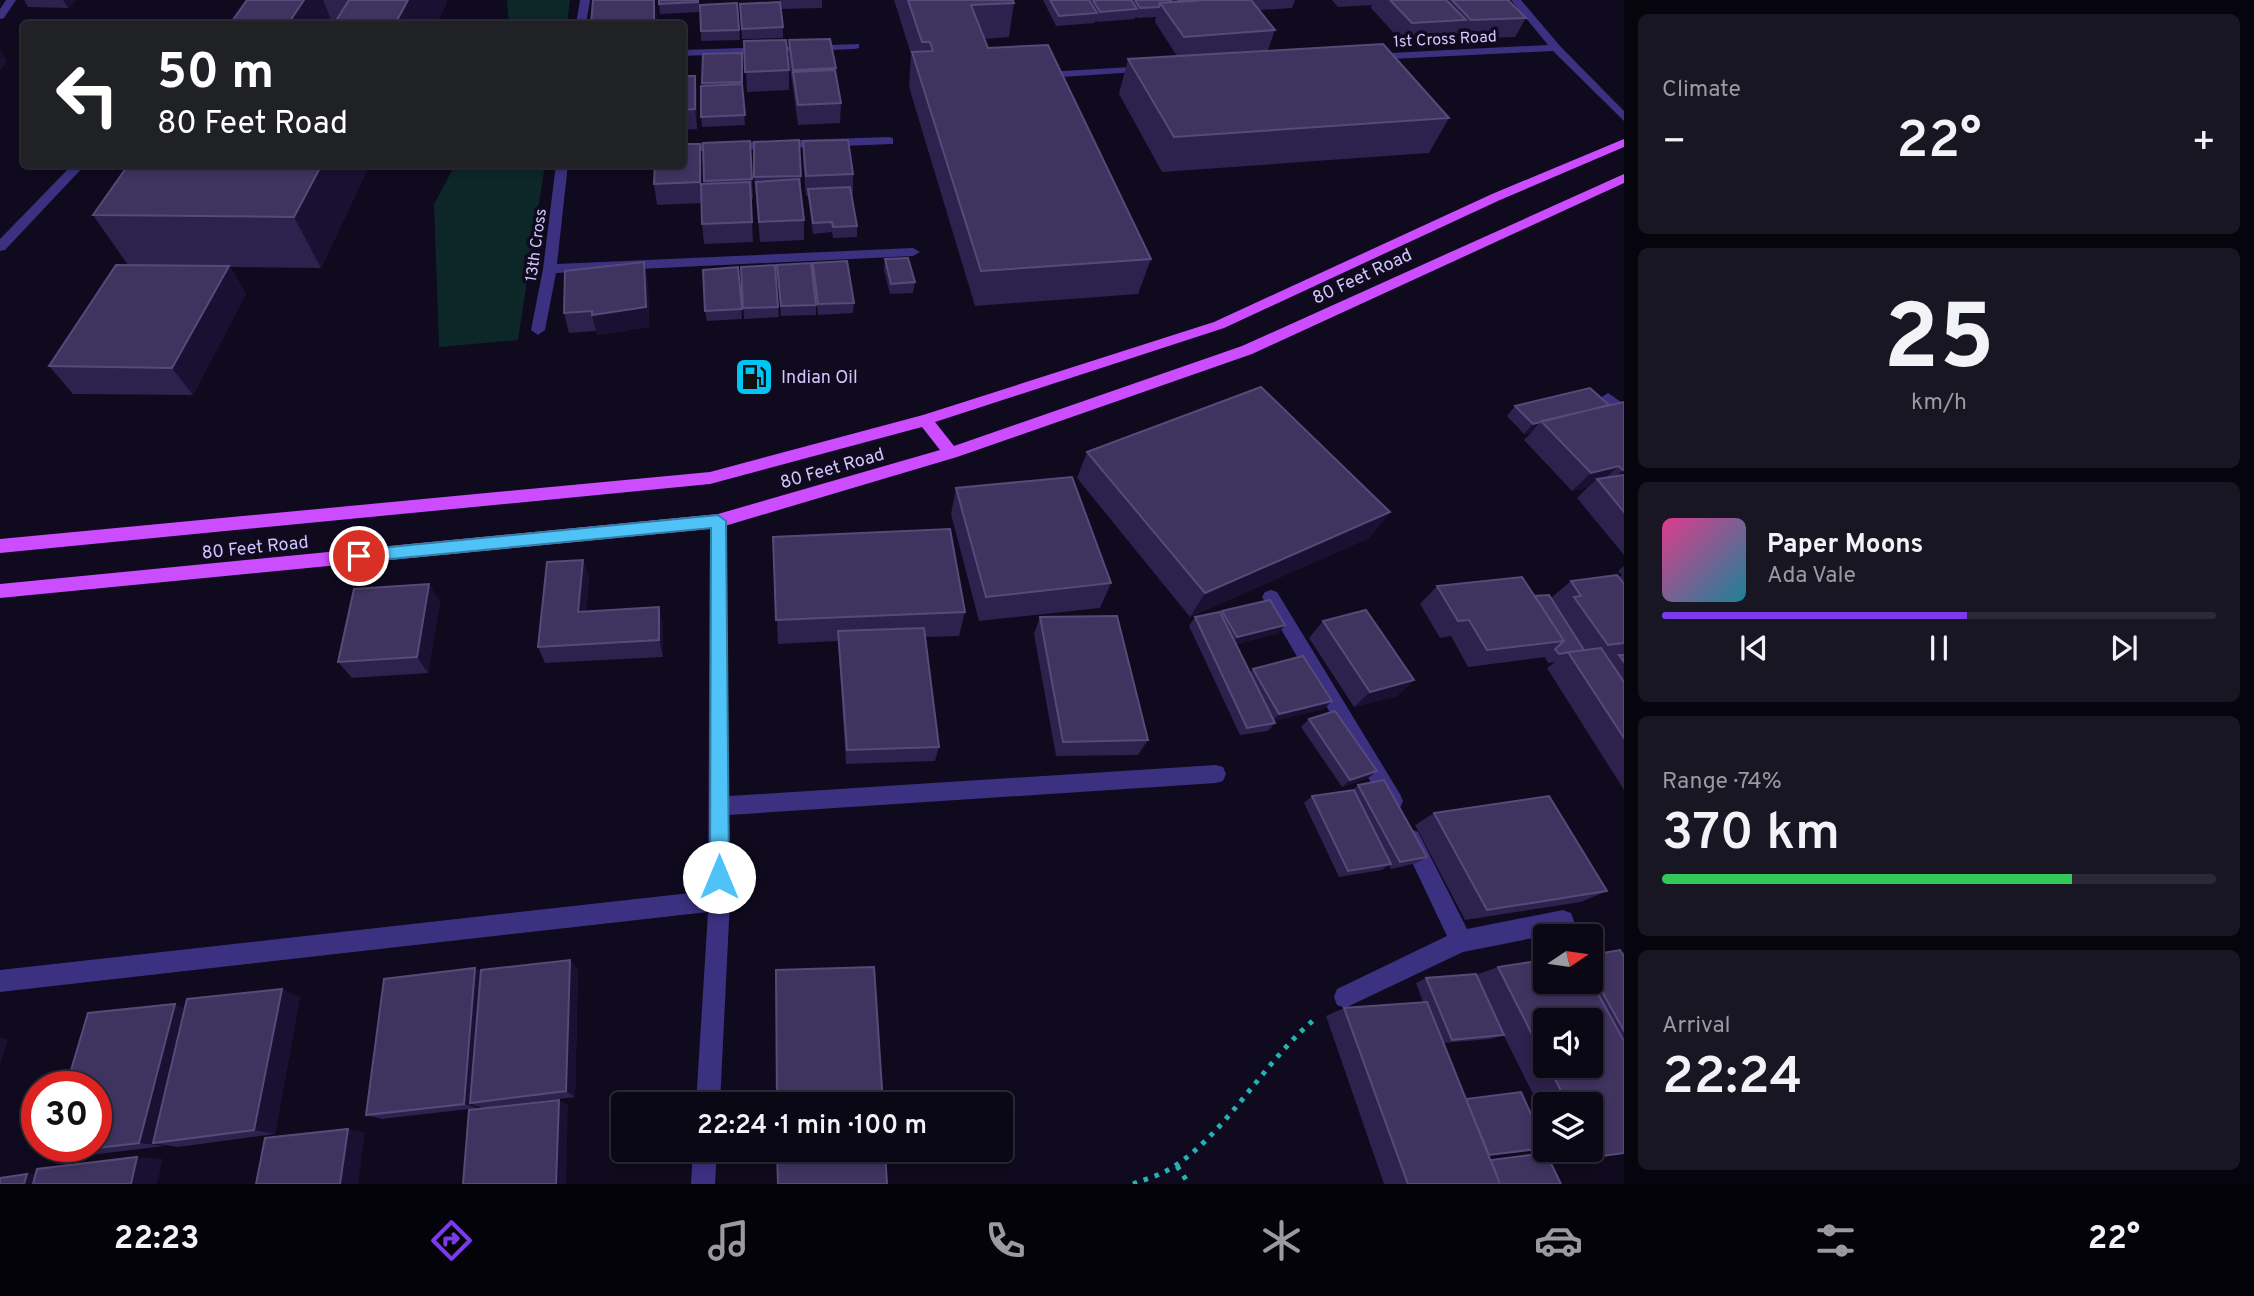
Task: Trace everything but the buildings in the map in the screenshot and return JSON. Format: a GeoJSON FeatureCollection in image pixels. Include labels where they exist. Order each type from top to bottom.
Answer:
{"type":"FeatureCollection","features":[{"type":"Feature","properties":{"kind":"main road","name":"80 Feet Road"},"geometry":{"type":"LineString","coordinates":[[0,545],[710,478],[925,420],[1219,326],[1496,197],[1624,143]]}},
{"type":"Feature","properties":{"kind":"main road","name":"80 Feet Road"},"geometry":{"type":"LineString","coordinates":[[0,591],[718,521],[951,453],[1247,350],[1624,178]]}},
{"type":"Feature","properties":{"kind":"main road"},"geometry":{"type":"LineString","coordinates":[[925,420],[951,453]]}},
{"type":"Feature","properties":{"kind":"street"},"geometry":{"type":"LineString","coordinates":[[0,16],[11,0]]}},
{"type":"Feature","properties":{"kind":"street"},"geometry":{"type":"LineString","coordinates":[[582,21],[585,0]]}},
{"type":"Feature","properties":{"kind":"street"},"geometry":{"type":"LineString","coordinates":[[1516,0],[1556,48],[1624,118]]}},
{"type":"Feature","properties":{"kind":"street"},"geometry":{"type":"LineString","coordinates":[[686,54],[855,46]]}},
{"type":"Feature","properties":{"kind":"street","name":"1st Cross Road"},"geometry":{"type":"LineString","coordinates":[[1362,58],[1556,48]]}},
{"type":"Feature","properties":{"kind":"street"},"geometry":{"type":"LineString","coordinates":[[1047,75],[1154,69]]}},
{"type":"Feature","properties":{"kind":"street"},"geometry":{"type":"LineString","coordinates":[[686,148],[889,141]]}},
{"type":"Feature","properties":{"kind":"street"},"geometry":{"type":"LineString","coordinates":[[0,247],[76,168]]}},
{"type":"Feature","properties":{"kind":"street","name":"13th Cross"},"geometry":{"type":"LineString","coordinates":[[538,330],[551,269],[562,168]]}},
{"type":"Feature","properties":{"kind":"street"},"geometry":{"type":"LineString","coordinates":[[551,269],[913,252]]}},
{"type":"Feature","properties":{"kind":"street"},"geometry":{"type":"LineString","coordinates":[[1608,398],[1624,413]]}},
{"type":"Feature","properties":{"kind":"street"},"geometry":{"type":"LineString","coordinates":[[709,1092],[719,900],[718,521]]}},
{"type":"Feature","properties":{"kind":"street"},"geometry":{"type":"LineString","coordinates":[[1270,597],[1392,800],[1461,941]]}},
{"type":"Feature","properties":{"kind":"street"},"geometry":{"type":"LineString","coordinates":[[720,806],[1216,774]]}},
{"type":"Feature","properties":{"kind":"street"},"geometry":{"type":"LineString","coordinates":[[0,981],[719,900]]}},
{"type":"Feature","properties":{"kind":"street"},"geometry":{"type":"LineString","coordinates":[[1345,998],[1461,941],[1563,921]]}},
{"type":"Feature","properties":{"kind":"street"},"geometry":{"type":"LineString","coordinates":[[703,1184],[704,1162]]}},
{"type":"Feature","properties":{"kind":"path"},"geometry":{"type":"LineString","coordinates":[[1133,1184],[1177,1166],[1246,1094],[1290,1037],[1345,998]]}},
{"type":"Feature","properties":{"kind":"path"},"geometry":{"type":"LineString","coordinates":[[1177,1166],[1189,1184]]}},
{"type":"Feature","properties":{"kind":"green space"},"geometry":{"type":"Polygon","coordinates":[[[507,0],[570,0],[567,21],[509,21],[507,0]]]}},
{"type":"Feature","properties":{"kind":"green space"},"geometry":{"type":"Polygon","coordinates":[[[453,168],[545,168],[518,340],[439,347],[434,204],[453,168]]]}},
{"type":"Feature","properties":{"kind":"place","name":"Indian Oil"},"geometry":{"type":"Point","coordinates":[754,377]}},
{"type":"Feature","properties":{"kind":"route"},"geometry":{"type":"LineString","coordinates":[[359,556],[718,521],[719,877]]}}]}
